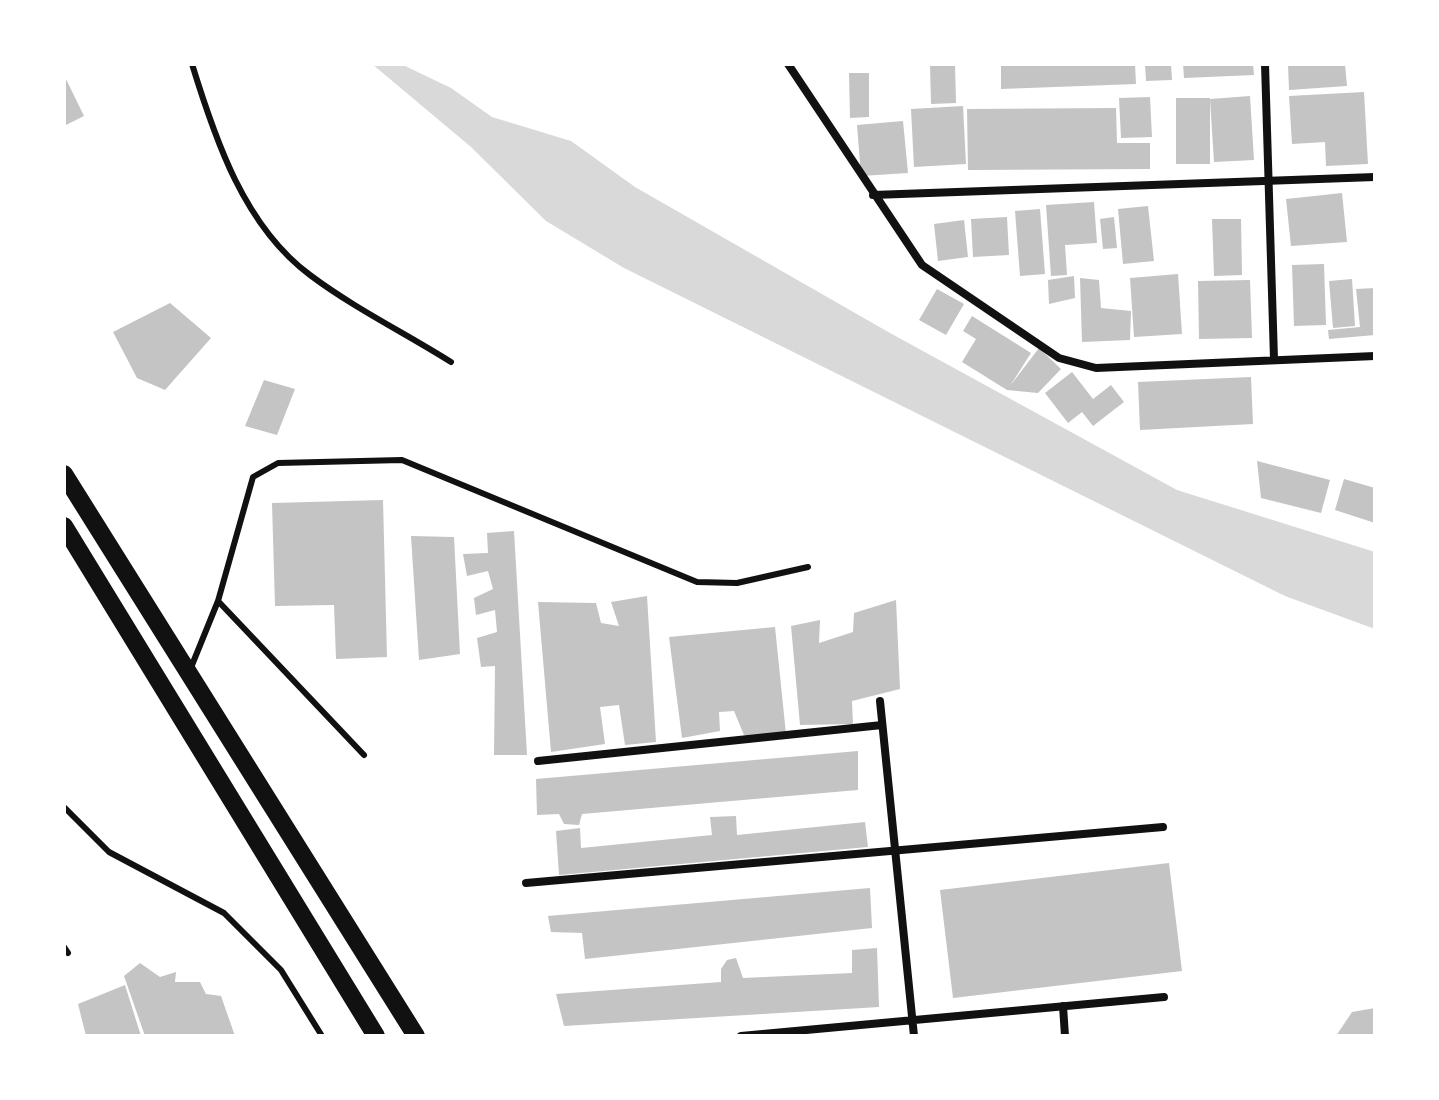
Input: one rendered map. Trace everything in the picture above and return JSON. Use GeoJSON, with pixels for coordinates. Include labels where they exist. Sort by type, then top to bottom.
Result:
{"type":"FeatureCollection","features":[{"type":"Feature","properties":{"kind":"highway"},"geometry":{"type":"LineString","coordinates":[[64,474],[416,1036]]}},
{"type":"Feature","properties":{"kind":"highway"},"geometry":{"type":"LineString","coordinates":[[64,526],[376,1036]]}},
{"type":"Feature","properties":{"kind":"street"},"geometry":{"type":"LineString","coordinates":[[788,64],[922,265],[1059,358],[1096,368],[1375,356]]}},
{"type":"Feature","properties":{"kind":"street"},"geometry":{"type":"LineString","coordinates":[[1265,64],[1274,359]]}},
{"type":"Feature","properties":{"kind":"street"},"geometry":{"type":"LineString","coordinates":[[873,195],[1375,177]]}},
{"type":"Feature","properties":{"kind":"street"},"geometry":{"type":"LineString","coordinates":[[880,701],[914,1036]]}},
{"type":"Feature","properties":{"kind":"street"},"geometry":{"type":"LineString","coordinates":[[538,761],[882,725]]}},
{"type":"Feature","properties":{"kind":"street"},"geometry":{"type":"LineString","coordinates":[[526,883],[1163,827]]}},
{"type":"Feature","properties":{"kind":"street"},"geometry":{"type":"LineString","coordinates":[[742,1036],[1164,997]]}},
{"type":"Feature","properties":{"kind":"street"},"geometry":{"type":"LineString","coordinates":[[1063,1006],[1065,1036]]}},
{"type":"Feature","properties":{"kind":"lane"},"geometry":{"type":"LineString","coordinates":[[192,64],[214,136],[259,222],[308,274],[451,362]]}},
{"type":"Feature","properties":{"kind":"lane"},"geometry":{"type":"LineString","coordinates":[[189,672],[218,601],[253,477],[278,463],[402,460],[697,582],[737,583],[808,567]]}},
{"type":"Feature","properties":{"kind":"lane"},"geometry":{"type":"LineString","coordinates":[[218,601],[364,755]]}},
{"type":"Feature","properties":{"kind":"lane"},"geometry":{"type":"LineString","coordinates":[[64,807],[109,852],[224,913],[281,970],[322,1036]]}},
{"type":"Feature","properties":{"kind":"shaded area"},"geometry":{"type":"Polygon","coordinates":[[[372,64],[401,64],[451,88],[492,117],[571,141],[635,187],[890,333],[1177,490],[1375,552],[1375,629],[1285,596],[624,268],[546,221],[471,147],[372,64]]]}},
{"type":"Feature","properties":{"kind":"building"},"geometry":{"type":"Polygon","coordinates":[[[930,64],[955,64],[956,103],[931,104],[930,64]]]}},
{"type":"Feature","properties":{"kind":"building"},"geometry":{"type":"Polygon","coordinates":[[[1001,64],[1135,64],[1136,84],[1001,89],[1001,64]]]}},
{"type":"Feature","properties":{"kind":"building"},"geometry":{"type":"Polygon","coordinates":[[[1145,64],[1171,64],[1172,80],[1146,81],[1145,64]]]}},
{"type":"Feature","properties":{"kind":"building"},"geometry":{"type":"Polygon","coordinates":[[[1183,64],[1253,64],[1254,75],[1184,78],[1183,64]]]}},
{"type":"Feature","properties":{"kind":"building"},"geometry":{"type":"Polygon","coordinates":[[[1288,64],[1345,64],[1347,86],[1289,90],[1288,64]]]}},
{"type":"Feature","properties":{"kind":"building"},"geometry":{"type":"Polygon","coordinates":[[[849,73],[869,73],[869,117],[850,118],[849,73]]]}},
{"type":"Feature","properties":{"kind":"building"},"geometry":{"type":"Polygon","coordinates":[[[64,75],[84,116],[64,126],[64,75]]]}},
{"type":"Feature","properties":{"kind":"building"},"geometry":{"type":"Polygon","coordinates":[[[1364,92],[1368,164],[1326,166],[1325,142],[1292,144],[1289,96],[1364,92]]]}},
{"type":"Feature","properties":{"kind":"building"},"geometry":{"type":"Polygon","coordinates":[[[1250,96],[1254,160],[1214,162],[1210,99],[1250,96]]]}},
{"type":"Feature","properties":{"kind":"building"},"geometry":{"type":"Polygon","coordinates":[[[1150,97],[1152,137],[1121,138],[1119,98],[1150,97]]]}},
{"type":"Feature","properties":{"kind":"building"},"geometry":{"type":"Polygon","coordinates":[[[1176,98],[1210,98],[1210,164],[1176,164],[1176,98]]]}},
{"type":"Feature","properties":{"kind":"building"},"geometry":{"type":"Polygon","coordinates":[[[963,106],[966,164],[914,167],[911,109],[963,106]]]}},
{"type":"Feature","properties":{"kind":"building"},"geometry":{"type":"Polygon","coordinates":[[[1116,108],[1117,143],[1150,143],[1150,169],[968,170],[967,109],[1116,108]]]}},
{"type":"Feature","properties":{"kind":"building"},"geometry":{"type":"Polygon","coordinates":[[[903,121],[908,173],[861,176],[857,125],[903,121]]]}},
{"type":"Feature","properties":{"kind":"building"},"geometry":{"type":"Polygon","coordinates":[[[1342,193],[1347,242],[1291,246],[1286,199],[1342,193]]]}},
{"type":"Feature","properties":{"kind":"building"},"geometry":{"type":"Polygon","coordinates":[[[1094,202],[1097,243],[1065,245],[1067,275],[1051,276],[1046,205],[1094,202]]]}},
{"type":"Feature","properties":{"kind":"building"},"geometry":{"type":"Polygon","coordinates":[[[1148,206],[1154,261],[1123,264],[1118,209],[1148,206]]]}},
{"type":"Feature","properties":{"kind":"building"},"geometry":{"type":"Polygon","coordinates":[[[1040,209],[1045,274],[1020,276],[1015,211],[1040,209]]]}},
{"type":"Feature","properties":{"kind":"building"},"geometry":{"type":"Polygon","coordinates":[[[1007,217],[1009,255],[973,257],[971,219],[1007,217]]]}},
{"type":"Feature","properties":{"kind":"building"},"geometry":{"type":"Polygon","coordinates":[[[1114,217],[1117,248],[1103,249],[1100,219],[1114,217]]]}},
{"type":"Feature","properties":{"kind":"building"},"geometry":{"type":"Polygon","coordinates":[[[1212,219],[1241,219],[1242,275],[1214,276],[1212,219]]]}},
{"type":"Feature","properties":{"kind":"building"},"geometry":{"type":"Polygon","coordinates":[[[964,220],[968,257],[938,261],[934,224],[964,220]]]}},
{"type":"Feature","properties":{"kind":"building"},"geometry":{"type":"Polygon","coordinates":[[[1324,264],[1326,325],[1294,326],[1292,265],[1324,264]]]}},
{"type":"Feature","properties":{"kind":"building"},"geometry":{"type":"Polygon","coordinates":[[[1178,274],[1182,334],[1134,337],[1130,278],[1178,274]]]}},
{"type":"Feature","properties":{"kind":"building"},"geometry":{"type":"Polygon","coordinates":[[[1074,276],[1075,298],[1049,304],[1048,280],[1074,276]]]}},
{"type":"Feature","properties":{"kind":"building"},"geometry":{"type":"Polygon","coordinates":[[[1080,278],[1099,280],[1101,308],[1131,311],[1130,340],[1082,342],[1080,278]]]}},
{"type":"Feature","properties":{"kind":"building"},"geometry":{"type":"Polygon","coordinates":[[[1352,279],[1355,326],[1333,328],[1329,281],[1352,279]]]}},
{"type":"Feature","properties":{"kind":"building"},"geometry":{"type":"Polygon","coordinates":[[[1250,280],[1252,338],[1199,339],[1198,281],[1250,280]]]}},
{"type":"Feature","properties":{"kind":"building"},"geometry":{"type":"Polygon","coordinates":[[[1375,288],[1375,335],[1329,339],[1328,330],[1360,327],[1356,289],[1375,288]]]}},
{"type":"Feature","properties":{"kind":"building"},"geometry":{"type":"Polygon","coordinates":[[[937,289],[964,304],[946,335],[919,320],[937,289]]]}},
{"type":"Feature","properties":{"kind":"building"},"geometry":{"type":"Polygon","coordinates":[[[170,303],[211,338],[165,390],[137,378],[113,332],[170,303]]]}},
{"type":"Feature","properties":{"kind":"building"},"geometry":{"type":"Polygon","coordinates":[[[972,316],[1031,353],[1010,386],[1039,348],[1061,369],[1038,393],[1007,390],[962,362],[976,339],[963,331],[972,316]]]}},
{"type":"Feature","properties":{"kind":"building"},"geometry":{"type":"Polygon","coordinates":[[[1072,372],[1093,399],[1111,385],[1124,402],[1093,426],[1082,412],[1068,423],[1045,393],[1072,372]]]}},
{"type":"Feature","properties":{"kind":"building"},"geometry":{"type":"Polygon","coordinates":[[[1251,377],[1253,424],[1140,430],[1138,382],[1251,377]]]}},
{"type":"Feature","properties":{"kind":"building"},"geometry":{"type":"Polygon","coordinates":[[[264,380],[295,389],[277,435],[245,426],[264,380]]]}},
{"type":"Feature","properties":{"kind":"building"},"geometry":{"type":"Polygon","coordinates":[[[1257,461],[1330,480],[1321,513],[1261,498],[1257,461]]]}},
{"type":"Feature","properties":{"kind":"building"},"geometry":{"type":"Polygon","coordinates":[[[1344,479],[1375,488],[1375,523],[1335,510],[1344,479]]]}},
{"type":"Feature","properties":{"kind":"building"},"geometry":{"type":"Polygon","coordinates":[[[383,500],[387,657],[336,659],[334,605],[275,606],[272,503],[383,500]]]}},
{"type":"Feature","properties":{"kind":"building"},"geometry":{"type":"Polygon","coordinates":[[[514,531],[527,755],[494,755],[495,666],[481,667],[477,638],[497,632],[495,610],[476,615],[474,598],[493,589],[488,571],[467,576],[463,554],[488,553],[487,533],[514,531]]]}},
{"type":"Feature","properties":{"kind":"building"},"geometry":{"type":"Polygon","coordinates":[[[411,536],[454,537],[460,654],[419,660],[411,536]]]}},
{"type":"Feature","properties":{"kind":"building"},"geometry":{"type":"Polygon","coordinates":[[[647,596],[656,742],[625,745],[619,705],[600,707],[605,744],[551,752],[538,602],[596,603],[601,623],[619,626],[611,602],[647,596]]]}},
{"type":"Feature","properties":{"kind":"building"},"geometry":{"type":"Polygon","coordinates":[[[896,600],[900,689],[852,701],[853,724],[800,725],[791,626],[820,620],[819,643],[853,632],[854,613],[896,600]]]}},
{"type":"Feature","properties":{"kind":"building"},"geometry":{"type":"Polygon","coordinates":[[[775,627],[786,734],[744,735],[734,711],[719,712],[720,731],[682,738],[669,637],[775,627]]]}},
{"type":"Feature","properties":{"kind":"building"},"geometry":{"type":"Polygon","coordinates":[[[858,751],[858,790],[582,814],[579,825],[564,824],[559,814],[537,815],[536,779],[858,751]]]}},
{"type":"Feature","properties":{"kind":"building"},"geometry":{"type":"Polygon","coordinates":[[[736,816],[737,835],[865,822],[868,847],[559,875],[556,831],[580,828],[581,848],[712,835],[710,817],[736,816]]]}},
{"type":"Feature","properties":{"kind":"building"},"geometry":{"type":"Polygon","coordinates":[[[1169,863],[1182,971],[953,998],[940,890],[1169,863]]]}},
{"type":"Feature","properties":{"kind":"building"},"geometry":{"type":"Polygon","coordinates":[[[870,888],[872,928],[585,959],[582,933],[551,932],[548,916],[870,888]]]}},
{"type":"Feature","properties":{"kind":"building"},"geometry":{"type":"Polygon","coordinates":[[[877,948],[879,1007],[564,1026],[556,994],[721,982],[721,969],[727,960],[736,958],[743,978],[852,973],[852,950],[877,948]]]}},
{"type":"Feature","properties":{"kind":"building"},"geometry":{"type":"Polygon","coordinates":[[[140,963],[160,977],[176,972],[175,982],[200,982],[206,994],[221,996],[235,1036],[145,1036],[124,976],[140,963]]]}},
{"type":"Feature","properties":{"kind":"building"},"geometry":{"type":"Polygon","coordinates":[[[125,985],[141,1036],[86,1036],[78,1004],[125,985]]]}},
{"type":"Feature","properties":{"kind":"building"},"geometry":{"type":"Polygon","coordinates":[[[1375,1008],[1375,1036],[1336,1036],[1352,1012],[1375,1008]]]}}]}
